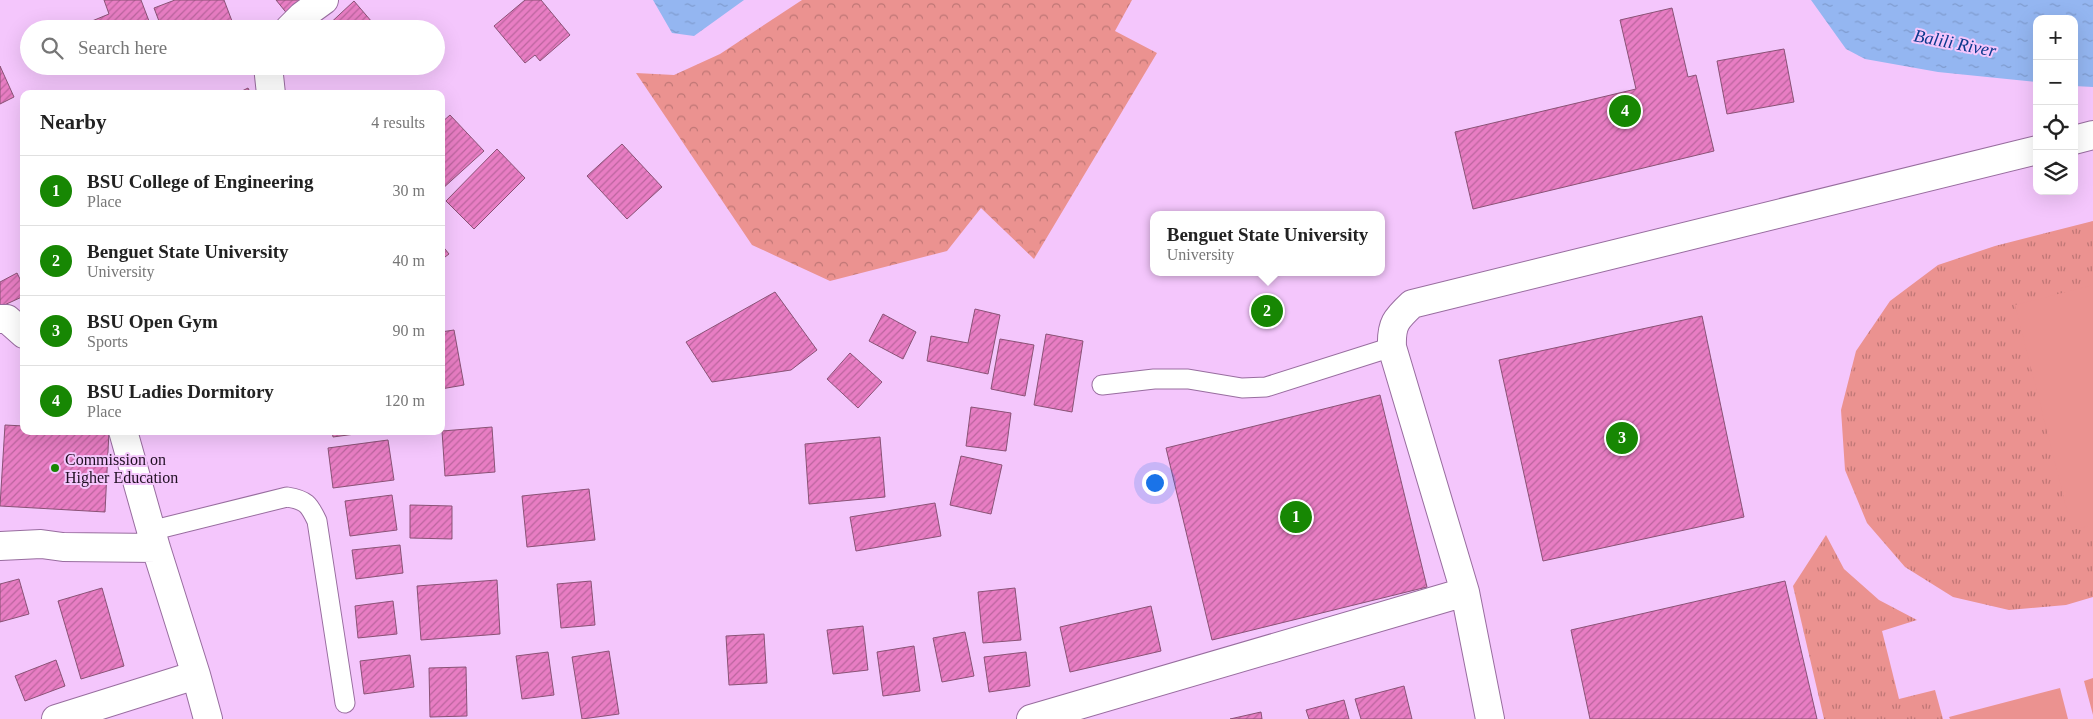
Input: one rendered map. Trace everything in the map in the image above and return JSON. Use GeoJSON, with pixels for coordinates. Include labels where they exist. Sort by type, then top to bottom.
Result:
{"type":"FeatureCollection","features":[{"type":"Feature","properties":{"kind":"street"},"geometry":{"type":"LineString","coordinates":[[298,20],[324,0]]}},
{"type":"Feature","properties":{"kind":"street"},"geometry":{"type":"LineString","coordinates":[[269,75],[271,90]]}},
{"type":"Feature","properties":{"kind":"street"},"geometry":{"type":"LineString","coordinates":[[2078,139],[2093,134]]}},
{"type":"Feature","properties":{"kind":"street"},"geometry":{"type":"LineString","coordinates":[[1490,719],[1465,592],[1392,347],[1391,332],[1397,318],[1412,304],[2033,151]]}},
{"type":"Feature","properties":{"kind":"street"},"geometry":{"type":"LineString","coordinates":[[0,319],[7,319],[20,330]]}},
{"type":"Feature","properties":{"kind":"street"},"geometry":{"type":"LineString","coordinates":[[125,435],[153,540],[208,719]]}},
{"type":"Feature","properties":{"kind":"street"},"geometry":{"type":"LineString","coordinates":[[0,546],[41,544],[93,548],[153,540]]}},
{"type":"Feature","properties":{"kind":"street"},"geometry":{"type":"LineString","coordinates":[[1031,719],[1465,592]]}},
{"type":"Feature","properties":{"kind":"street"},"geometry":{"type":"LineString","coordinates":[[56,719],[196,675]]}},
{"type":"Feature","properties":{"kind":"lane"},"geometry":{"type":"LineString","coordinates":[[1102,385],[1154,379],[1188,379],[1242,388],[1266,387],[1392,347]]}},
{"type":"Feature","properties":{"kind":"lane"},"geometry":{"type":"LineString","coordinates":[[153,540],[287,497],[302,500],[312,509],[317,521],[345,703]]}},
{"type":"Feature","properties":{"kind":"green space"},"geometry":{"type":"Polygon","coordinates":[[[802,0],[1132,0],[1115,31],[1157,53],[1034,259],[981,208],[947,251],[830,281],[752,245],[636,73],[674,75],[720,54],[802,0]]]}},
{"type":"Feature","properties":{"kind":"green space"},"geometry":{"type":"Polygon","coordinates":[[[2093,221],[2093,597],[2066,605],[2009,610],[1953,597],[1905,567],[1867,523],[1845,470],[1841,410],[1856,351],[1890,301],[1938,265],[1995,246],[2093,221]]]}},
{"type":"Feature","properties":{"kind":"green space"},"geometry":{"type":"Polygon","coordinates":[[[2093,285],[2093,525],[2072,530],[2015,305],[2093,285]]]}},
{"type":"Feature","properties":{"kind":"green space"},"geometry":{"type":"Polygon","coordinates":[[[1826,535],[1844,569],[1879,600],[1917,620],[1882,631],[1899,699],[1935,690],[1943,719],[1824,719],[1793,586],[1826,535]]]}},
{"type":"Feature","properties":{"kind":"green space"},"geometry":{"type":"Polygon","coordinates":[[[2093,678],[2093,715],[2084,681],[2093,678]]]}},
{"type":"Feature","properties":{"kind":"green space"},"geometry":{"type":"Polygon","coordinates":[[[2060,688],[2068,719],[1950,719],[1949,717],[2060,688]]]}},
{"type":"Feature","properties":{"kind":"water"},"geometry":{"type":"Polygon","coordinates":[[[653,0],[744,0],[694,36],[672,33],[653,0]]]}},
{"type":"Feature","properties":{"kind":"water","name":"Balili River"},"geometry":{"type":"Polygon","coordinates":[[[1811,0],[2093,0],[2093,87],[2078,86],[2078,15],[2033,15],[2033,82],[1938,72],[1865,59],[1846,49],[1811,0]]]}},
{"type":"Feature","properties":{"kind":"building"},"geometry":{"type":"Polygon","coordinates":[[[104,0],[141,0],[149,20],[94,20],[109,14],[104,0]]]}},
{"type":"Feature","properties":{"kind":"building"},"geometry":{"type":"Polygon","coordinates":[[[175,0],[224,0],[232,20],[159,20],[154,8],[175,0]]]}},
{"type":"Feature","properties":{"kind":"building"},"geometry":{"type":"Polygon","coordinates":[[[276,0],[308,0],[289,16],[276,0]]]}},
{"type":"Feature","properties":{"kind":"building"},"geometry":{"type":"Polygon","coordinates":[[[525,0],[541,0],[570,35],[540,61],[535,55],[525,63],[494,26],[525,0]]]}},
{"type":"Feature","properties":{"kind":"building"},"geometry":{"type":"Polygon","coordinates":[[[354,1],[370,20],[334,20],[354,1]]]}},
{"type":"Feature","properties":{"kind":"building"},"geometry":{"type":"Polygon","coordinates":[[[1672,8],[1688,77],[1696,75],[1714,151],[1473,209],[1455,132],[1636,89],[1620,20],[1672,8]]]}},
{"type":"Feature","properties":{"kind":"building"},"geometry":{"type":"Polygon","coordinates":[[[1784,49],[1794,102],[1727,114],[1717,61],[1784,49]]]}},
{"type":"Feature","properties":{"kind":"building"},"geometry":{"type":"Polygon","coordinates":[[[0,66],[14,97],[0,104],[0,66]]]}},
{"type":"Feature","properties":{"kind":"building"},"geometry":{"type":"Polygon","coordinates":[[[450,115],[484,151],[445,186],[445,119],[450,115]]]}},
{"type":"Feature","properties":{"kind":"building"},"geometry":{"type":"Polygon","coordinates":[[[622,144],[662,187],[627,219],[587,176],[622,144]]]}},
{"type":"Feature","properties":{"kind":"building"},"geometry":{"type":"Polygon","coordinates":[[[497,149],[525,178],[474,229],[446,201],[497,149]]]}},
{"type":"Feature","properties":{"kind":"building"},"geometry":{"type":"Polygon","coordinates":[[[445,249],[449,254],[445,257],[445,249]]]}},
{"type":"Feature","properties":{"kind":"building"},"geometry":{"type":"Polygon","coordinates":[[[17,273],[20,279],[20,298],[0,307],[0,282],[17,273]]]}},
{"type":"Feature","properties":{"kind":"building"},"geometry":{"type":"Polygon","coordinates":[[[775,292],[817,350],[791,370],[712,382],[686,342],[775,292]]]}},
{"type":"Feature","properties":{"kind":"building"},"geometry":{"type":"Polygon","coordinates":[[[975,309],[1000,315],[988,374],[927,361],[931,336],[968,343],[975,309]]]}},
{"type":"Feature","properties":{"kind":"building"},"geometry":{"type":"Polygon","coordinates":[[[883,314],[916,332],[903,359],[869,341],[883,314]]]}},
{"type":"Feature","properties":{"kind":"building"},"geometry":{"type":"Polygon","coordinates":[[[1702,316],[1744,517],[1543,561],[1499,360],[1702,316]]]}},
{"type":"Feature","properties":{"kind":"building"},"geometry":{"type":"Polygon","coordinates":[[[454,330],[464,385],[445,388],[445,331],[454,330]]]}},
{"type":"Feature","properties":{"kind":"building"},"geometry":{"type":"Polygon","coordinates":[[[1046,334],[1083,341],[1072,412],[1034,405],[1046,334]]]}},
{"type":"Feature","properties":{"kind":"building"},"geometry":{"type":"Polygon","coordinates":[[[1000,339],[1034,345],[1025,396],[991,389],[1000,339]]]}},
{"type":"Feature","properties":{"kind":"building"},"geometry":{"type":"Polygon","coordinates":[[[850,353],[882,382],[858,408],[827,379],[850,353]]]}},
{"type":"Feature","properties":{"kind":"building"},"geometry":{"type":"Polygon","coordinates":[[[1380,395],[1427,587],[1212,640],[1166,448],[1380,395]]]}},
{"type":"Feature","properties":{"kind":"building"},"geometry":{"type":"Polygon","coordinates":[[[971,407],[1011,413],[1006,451],[966,446],[971,407]]]}},
{"type":"Feature","properties":{"kind":"building","name":"Commission on Higher Education"},"geometry":{"type":"Polygon","coordinates":[[[5,425],[20,426],[20,435],[109,435],[105,512],[0,506],[5,425]]]}},
{"type":"Feature","properties":{"kind":"building"},"geometry":{"type":"Polygon","coordinates":[[[492,427],[495,472],[445,476],[442,435],[445,435],[445,431],[492,427]]]}},
{"type":"Feature","properties":{"kind":"building"},"geometry":{"type":"Polygon","coordinates":[[[880,437],[885,497],[809,504],[805,444],[880,437]]]}},
{"type":"Feature","properties":{"kind":"building"},"geometry":{"type":"Polygon","coordinates":[[[388,440],[394,480],[333,488],[328,448],[388,440]]]}},
{"type":"Feature","properties":{"kind":"building"},"geometry":{"type":"Polygon","coordinates":[[[961,456],[1002,465],[991,514],[950,505],[961,456]]]}},
{"type":"Feature","properties":{"kind":"building"},"geometry":{"type":"Polygon","coordinates":[[[589,489],[595,540],[527,547],[522,496],[589,489]]]}},
{"type":"Feature","properties":{"kind":"building"},"geometry":{"type":"Polygon","coordinates":[[[392,495],[397,530],[350,536],[345,501],[392,495]]]}},
{"type":"Feature","properties":{"kind":"building"},"geometry":{"type":"Polygon","coordinates":[[[935,503],[941,536],[856,551],[850,517],[935,503]]]}},
{"type":"Feature","properties":{"kind":"building"},"geometry":{"type":"Polygon","coordinates":[[[410,505],[452,506],[452,539],[410,538],[410,505]]]}},
{"type":"Feature","properties":{"kind":"building"},"geometry":{"type":"Polygon","coordinates":[[[400,545],[403,573],[356,579],[352,550],[400,545]]]}},
{"type":"Feature","properties":{"kind":"building"},"geometry":{"type":"Polygon","coordinates":[[[19,579],[29,614],[0,622],[0,584],[19,579]]]}},
{"type":"Feature","properties":{"kind":"building"},"geometry":{"type":"Polygon","coordinates":[[[497,580],[500,634],[421,640],[417,586],[497,580]]]}},
{"type":"Feature","properties":{"kind":"building"},"geometry":{"type":"Polygon","coordinates":[[[591,581],[595,625],[561,628],[557,584],[591,581]]]}},
{"type":"Feature","properties":{"kind":"building"},"geometry":{"type":"Polygon","coordinates":[[[1785,581],[1817,719],[1590,719],[1571,630],[1785,581]]]}},
{"type":"Feature","properties":{"kind":"building"},"geometry":{"type":"Polygon","coordinates":[[[102,588],[124,666],[81,679],[58,601],[102,588]]]}},
{"type":"Feature","properties":{"kind":"building"},"geometry":{"type":"Polygon","coordinates":[[[1015,588],[1021,640],[983,643],[978,592],[1015,588]]]}},
{"type":"Feature","properties":{"kind":"building"},"geometry":{"type":"Polygon","coordinates":[[[393,601],[397,634],[358,638],[355,606],[393,601]]]}},
{"type":"Feature","properties":{"kind":"building"},"geometry":{"type":"Polygon","coordinates":[[[1151,606],[1161,651],[1070,672],[1060,627],[1151,606]]]}},
{"type":"Feature","properties":{"kind":"building"},"geometry":{"type":"Polygon","coordinates":[[[863,626],[868,670],[833,674],[827,630],[863,626]]]}},
{"type":"Feature","properties":{"kind":"building"},"geometry":{"type":"Polygon","coordinates":[[[965,632],[974,676],[942,682],[933,638],[965,632]]]}},
{"type":"Feature","properties":{"kind":"building"},"geometry":{"type":"Polygon","coordinates":[[[764,634],[767,683],[729,685],[726,636],[764,634]]]}},
{"type":"Feature","properties":{"kind":"building"},"geometry":{"type":"Polygon","coordinates":[[[914,646],[920,691],[883,696],[877,652],[914,646]]]}},
{"type":"Feature","properties":{"kind":"building"},"geometry":{"type":"Polygon","coordinates":[[[609,651],[619,714],[582,719],[572,657],[609,651]]]}},
{"type":"Feature","properties":{"kind":"building"},"geometry":{"type":"Polygon","coordinates":[[[548,652],[554,695],[522,699],[516,656],[548,652]]]}},
{"type":"Feature","properties":{"kind":"building"},"geometry":{"type":"Polygon","coordinates":[[[1026,652],[1030,686],[989,692],[984,657],[1026,652]]]}},
{"type":"Feature","properties":{"kind":"building"},"geometry":{"type":"Polygon","coordinates":[[[410,655],[414,687],[364,694],[360,661],[410,655]]]}},
{"type":"Feature","properties":{"kind":"building"},"geometry":{"type":"Polygon","coordinates":[[[56,660],[65,686],[25,701],[15,676],[56,660]]]}},
{"type":"Feature","properties":{"kind":"building"},"geometry":{"type":"Polygon","coordinates":[[[466,667],[467,716],[430,717],[429,668],[466,667]]]}},
{"type":"Feature","properties":{"kind":"building"},"geometry":{"type":"Polygon","coordinates":[[[1404,686],[1412,719],[1361,719],[1355,699],[1404,686]]]}},
{"type":"Feature","properties":{"kind":"building"},"geometry":{"type":"Polygon","coordinates":[[[1344,700],[1349,719],[1309,719],[1306,710],[1344,700]]]}},
{"type":"Feature","properties":{"kind":"building"},"geometry":{"type":"Polygon","coordinates":[[[1261,712],[1262,719],[1230,719],[1261,712]]]}},
{"type":"Feature","properties":{"kind":"place","name":"BSU Ladies Dormitory"},"geometry":{"type":"Point","coordinates":[1625,111]}},
{"type":"Feature","properties":{"kind":"place","name":"Benguet State University"},"geometry":{"type":"Point","coordinates":[1267,311]}},
{"type":"Feature","properties":{"kind":"place","name":"BSU Open Gym"},"geometry":{"type":"Point","coordinates":[1622,438]}},
{"type":"Feature","properties":{"kind":"place","name":"Commission on Higher Education"},"geometry":{"type":"Point","coordinates":[55,468]}},
{"type":"Feature","properties":{"kind":"place","name":"BSU College of Engineering"},"geometry":{"type":"Point","coordinates":[1296,517]}}]}
